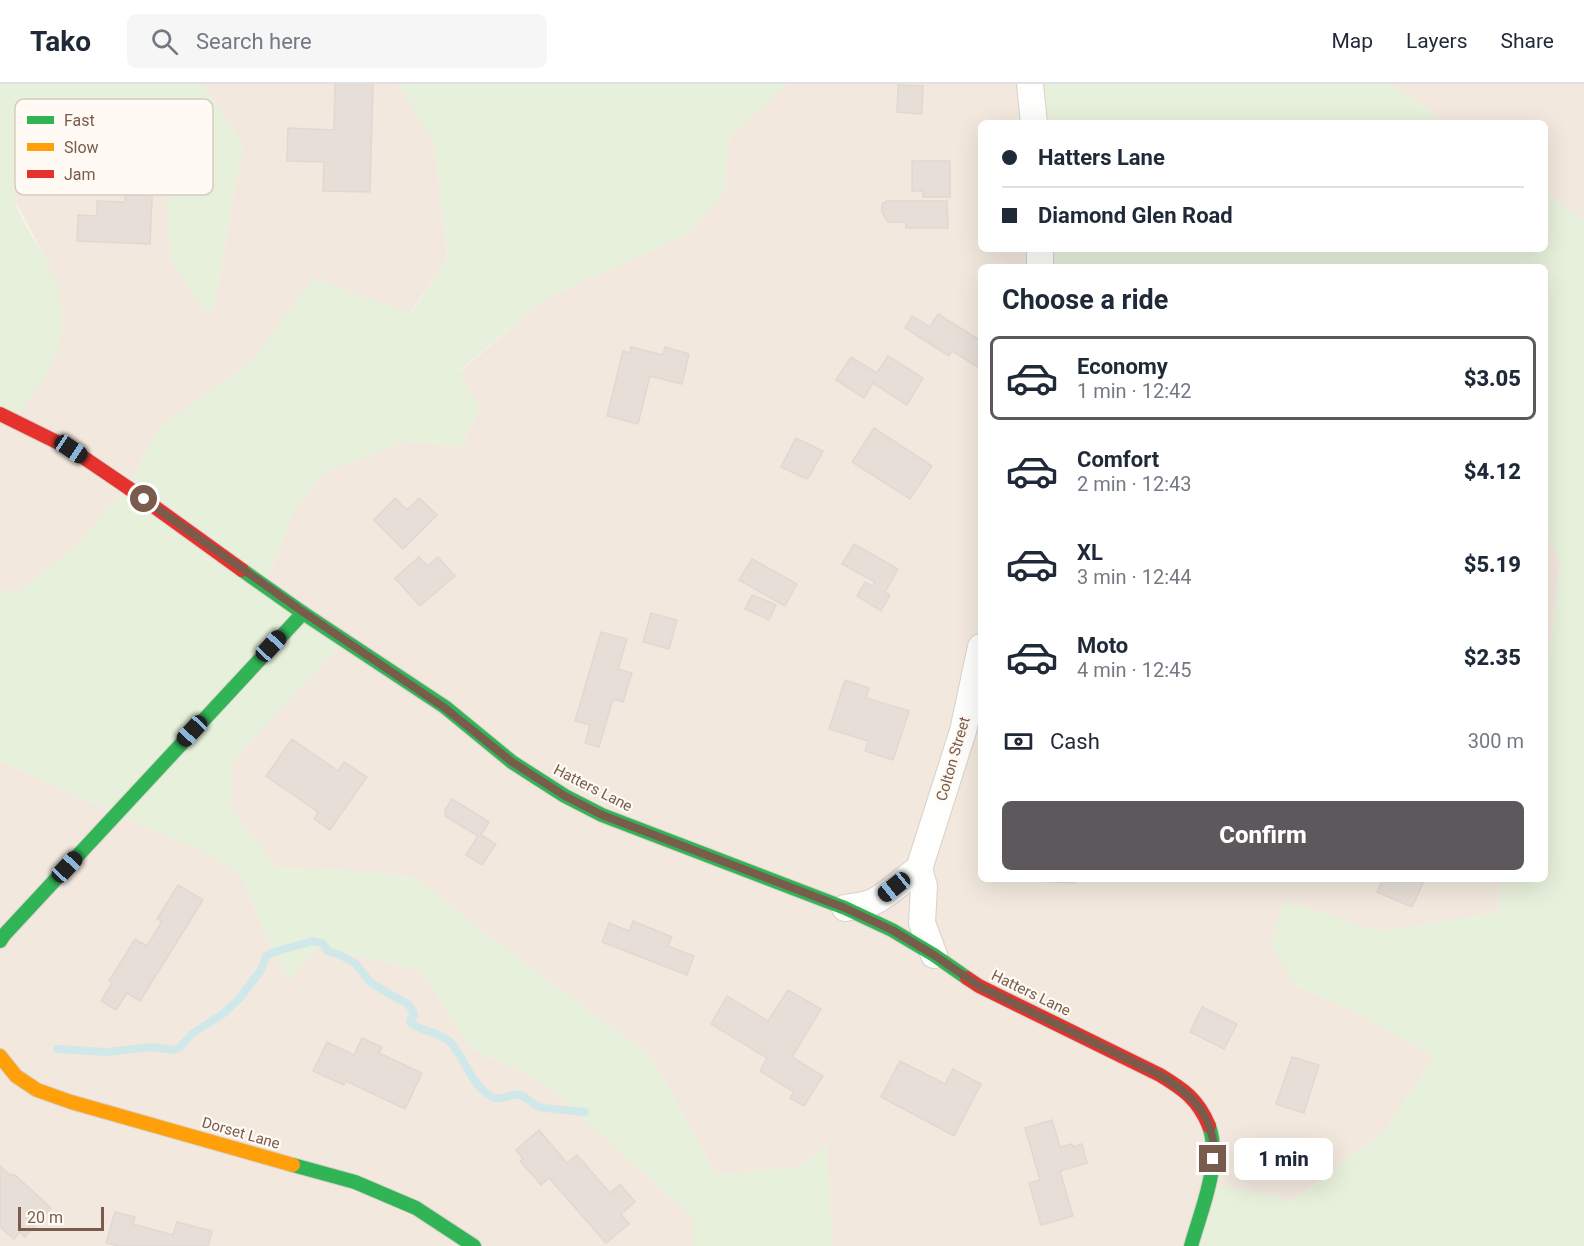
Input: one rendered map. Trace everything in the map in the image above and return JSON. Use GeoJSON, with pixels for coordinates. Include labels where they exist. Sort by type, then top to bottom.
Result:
{"type":"FeatureCollection","features":[{"type":"Feature","properties":{"kind":"street"},"geometry":{"type":"LineString","coordinates":[[1030,84],[1034,120]]}},
{"type":"Feature","properties":{"kind":"street","name":"Hatters Lane"},"geometry":{"type":"LineString","coordinates":[[0,414],[71,449],[303,612],[445,708],[512,762],[565,796],[602,815],[845,908],[892,930],[979,986],[1182,1088],[1197,1104],[1207,1121],[1213,1140],[1213,1159],[1191,1246]]}},
{"type":"Feature","properties":{"kind":"street"},"geometry":{"type":"LineString","coordinates":[[0,941],[303,612]]}},
{"type":"Feature","properties":{"kind":"street","name":"Colton Street"},"geometry":{"type":"LineString","coordinates":[[934,955],[922,923],[924,886],[919,869],[972,731],[978,675]]}},
{"type":"Feature","properties":{"kind":"street"},"geometry":{"type":"LineString","coordinates":[[845,908],[877,900],[919,869]]}},
{"type":"Feature","properties":{"kind":"street","name":"Dorset Lane"},"geometry":{"type":"LineString","coordinates":[[0,1056],[16,1076],[37,1090],[71,1102],[355,1182],[416,1208],[474,1246]]}},
{"type":"Feature","properties":{"kind":"shaded area"},"geometry":{"type":"Polygon","coordinates":[[[202,84],[397,84],[434,141],[448,258],[410,313],[312,279],[254,360],[160,427],[127,487],[75,547],[16,594],[0,589],[0,414],[44,256],[13,197],[15,182],[15,195],[166,195],[172,264],[210,318],[219,280],[243,143],[202,84]]]}},
{"type":"Feature","properties":{"kind":"shaded area"},"geometry":{"type":"Polygon","coordinates":[[[787,84],[1030,84],[1034,120],[978,120],[978,252],[1040,252],[1040,264],[978,264],[978,882],[1501,882],[1498,913],[1379,932],[1284,901],[1295,985],[1360,1014],[1434,1057],[1386,1129],[1293,1201],[1208,1182],[1191,1246],[833,1246],[826,1146],[798,1167],[716,1175],[649,1053],[587,1010],[416,878],[351,870],[277,868],[232,810],[232,762],[344,640],[266,585],[293,512],[327,471],[407,441],[461,446],[479,410],[460,371],[545,299],[688,234],[724,191],[729,138],[787,84]]]}},
{"type":"Feature","properties":{"kind":"shaded area"},"geometry":{"type":"Polygon","coordinates":[[[1391,84],[1584,84],[1584,220],[1548,194],[1548,120],[1444,120],[1391,84]]]}},
{"type":"Feature","properties":{"kind":"shaded area"},"geometry":{"type":"Polygon","coordinates":[[[1548,536],[1561,561],[1550,650],[1548,651],[1548,536]]]}},
{"type":"Feature","properties":{"kind":"shaded area"},"geometry":{"type":"Polygon","coordinates":[[[0,761],[200,849],[241,874],[266,936],[289,981],[319,946],[420,970],[471,1048],[543,1082],[693,1218],[693,1246],[0,1246],[0,761]]]}},
{"type":"Feature","properties":{"kind":"green space"},"geometry":{"type":"Polygon","coordinates":[[[0,84],[202,84],[212,99],[15,99],[14,199],[55,281],[62,303],[63,324],[60,343],[53,362],[29,400],[14,421],[0,414],[0,84]]]}},
{"type":"Feature","properties":{"kind":"green space"},"geometry":{"type":"Polygon","coordinates":[[[397,84],[787,84],[729,138],[724,191],[688,234],[545,299],[460,370],[479,410],[461,446],[407,441],[327,471],[293,512],[266,585],[345,640],[232,762],[232,809],[277,868],[351,870],[416,878],[587,1010],[649,1053],[716,1175],[798,1167],[826,1146],[833,1246],[693,1246],[693,1218],[543,1082],[471,1048],[420,970],[319,946],[289,981],[266,936],[241,874],[199,849],[0,761],[0,589],[16,594],[75,547],[127,487],[160,427],[254,360],[312,278],[411,313],[448,258],[434,142],[397,84]]]}},
{"type":"Feature","properties":{"kind":"green space"},"geometry":{"type":"Polygon","coordinates":[[[1030,84],[1391,84],[1444,120],[1034,120],[1030,84]]]}},
{"type":"Feature","properties":{"kind":"green space"},"geometry":{"type":"Polygon","coordinates":[[[213,100],[243,143],[219,280],[210,318],[172,264],[166,195],[213,195],[213,100]]]}},
{"type":"Feature","properties":{"kind":"green space"},"geometry":{"type":"Polygon","coordinates":[[[1548,194],[1584,220],[1584,1246],[1191,1246],[1208,1182],[1293,1201],[1386,1129],[1434,1057],[1360,1014],[1295,985],[1271,944],[1284,900],[1379,932],[1498,913],[1501,882],[1548,882],[1548,651],[1550,650],[1561,562],[1548,536],[1548,264],[1040,264],[1040,252],[1548,252],[1548,194]]]}},
{"type":"Feature","properties":{"kind":"building"},"geometry":{"type":"Polygon","coordinates":[[[335,84],[373,84],[370,192],[323,191],[324,162],[287,161],[288,128],[334,130],[335,84]]]}},
{"type":"Feature","properties":{"kind":"building"},"geometry":{"type":"Polygon","coordinates":[[[898,85],[923,86],[922,114],[897,112],[898,85]]]}},
{"type":"Feature","properties":{"kind":"building"},"geometry":{"type":"Polygon","coordinates":[[[912,161],[950,161],[950,197],[923,197],[923,191],[912,191],[912,161]]]}},
{"type":"Feature","properties":{"kind":"building"},"geometry":{"type":"Polygon","coordinates":[[[125,195],[152,195],[150,244],[77,241],[78,215],[97,216],[97,201],[125,202],[125,195]]]}},
{"type":"Feature","properties":{"kind":"building"},"geometry":{"type":"Polygon","coordinates":[[[887,201],[947,201],[948,228],[906,228],[906,222],[888,222],[882,212],[882,204],[887,201]]]}},
{"type":"Feature","properties":{"kind":"building"},"geometry":{"type":"Polygon","coordinates":[[[938,314],[978,339],[978,367],[952,351],[949,356],[905,328],[912,316],[930,327],[938,314]]]}},
{"type":"Feature","properties":{"kind":"building"},"geometry":{"type":"Polygon","coordinates":[[[631,347],[663,355],[665,347],[689,354],[682,384],[650,376],[638,424],[607,416],[623,351],[630,353],[631,347]]]}},
{"type":"Feature","properties":{"kind":"building"},"geometry":{"type":"Polygon","coordinates":[[[888,356],[923,378],[907,405],[873,383],[864,398],[836,380],[851,357],[877,373],[888,356]]]}},
{"type":"Feature","properties":{"kind":"building"},"geometry":{"type":"Polygon","coordinates":[[[874,428],[932,466],[910,499],[852,462],[874,428]]]}},
{"type":"Feature","properties":{"kind":"building"},"geometry":{"type":"Polygon","coordinates":[[[796,438],[823,451],[806,479],[781,467],[796,438]]]}},
{"type":"Feature","properties":{"kind":"building"},"geometry":{"type":"Polygon","coordinates":[[[395,498],[407,510],[419,498],[437,515],[403,549],[374,520],[395,498]]]}},
{"type":"Feature","properties":{"kind":"building"},"geometry":{"type":"Polygon","coordinates":[[[854,544],[898,569],[885,592],[890,595],[881,611],[857,596],[865,582],[872,586],[875,582],[842,564],[854,544]]]}},
{"type":"Feature","properties":{"kind":"building"},"geometry":{"type":"Polygon","coordinates":[[[419,557],[428,566],[438,557],[455,576],[421,605],[395,578],[419,557]]]}},
{"type":"Feature","properties":{"kind":"building"},"geometry":{"type":"Polygon","coordinates":[[[752,559],[797,584],[785,606],[739,580],[752,559]]]}},
{"type":"Feature","properties":{"kind":"building"},"geometry":{"type":"Polygon","coordinates":[[[752,595],[776,605],[769,620],[745,609],[752,595]]]}},
{"type":"Feature","properties":{"kind":"building"},"geometry":{"type":"Polygon","coordinates":[[[651,613],[677,620],[669,649],[643,642],[651,613]]]}},
{"type":"Feature","properties":{"kind":"building"},"geometry":{"type":"Polygon","coordinates":[[[601,632],[627,639],[618,669],[632,673],[623,702],[613,699],[599,747],[585,743],[590,725],[575,721],[601,632]]]}},
{"type":"Feature","properties":{"kind":"building"},"geometry":{"type":"Polygon","coordinates":[[[845,680],[869,688],[866,698],[909,711],[893,760],[865,751],[868,741],[829,729],[845,680]]]}},
{"type":"Feature","properties":{"kind":"building"},"geometry":{"type":"Polygon","coordinates":[[[292,739],[338,771],[344,762],[367,777],[330,830],[314,819],[318,812],[266,776],[292,739]]]}},
{"type":"Feature","properties":{"kind":"building"},"geometry":{"type":"Polygon","coordinates":[[[452,799],[489,822],[481,835],[496,844],[482,865],[466,855],[478,836],[445,816],[445,810],[452,799]]]}},
{"type":"Feature","properties":{"kind":"building"},"geometry":{"type":"Polygon","coordinates":[[[1382,882],[1424,882],[1412,907],[1377,892],[1382,882]]]}},
{"type":"Feature","properties":{"kind":"building"},"geometry":{"type":"Polygon","coordinates":[[[178,885],[203,900],[140,1001],[127,993],[116,1010],[101,1001],[112,983],[109,981],[135,939],[147,946],[162,921],[157,919],[178,885]]]}},
{"type":"Feature","properties":{"kind":"building"},"geometry":{"type":"Polygon","coordinates":[[[633,921],[672,937],[668,946],[694,956],[687,975],[602,942],[609,923],[629,931],[633,921]]]}},
{"type":"Feature","properties":{"kind":"building"},"geometry":{"type":"Polygon","coordinates":[[[788,990],[821,1009],[792,1057],[823,1076],[804,1106],[790,1098],[794,1092],[760,1071],[767,1058],[711,1024],[727,996],[768,1021],[788,990]]]}},
{"type":"Feature","properties":{"kind":"building"},"geometry":{"type":"Polygon","coordinates":[[[1202,1007],[1237,1024],[1224,1049],[1190,1032],[1202,1007]]]}},
{"type":"Feature","properties":{"kind":"building"},"geometry":{"type":"Polygon","coordinates":[[[362,1038],[382,1047],[379,1053],[422,1073],[405,1109],[346,1081],[344,1085],[313,1071],[327,1042],[354,1055],[362,1038]]]}},
{"type":"Feature","properties":{"kind":"building"},"geometry":{"type":"Polygon","coordinates":[[[1292,1057],[1319,1065],[1304,1113],[1276,1104],[1292,1057]]]}},
{"type":"Feature","properties":{"kind":"building"},"geometry":{"type":"Polygon","coordinates":[[[900,1061],[945,1084],[953,1069],[981,1084],[954,1136],[881,1097],[900,1061]]]}},
{"type":"Feature","properties":{"kind":"building"},"geometry":{"type":"Polygon","coordinates":[[[1052,1120],[1060,1147],[1082,1144],[1087,1163],[1060,1171],[1073,1216],[1041,1225],[1029,1183],[1040,1180],[1025,1128],[1052,1120]]]}},
{"type":"Feature","properties":{"kind":"building"},"geometry":{"type":"Polygon","coordinates":[[[539,1130],[567,1163],[577,1155],[610,1193],[620,1184],[635,1202],[621,1214],[629,1224],[606,1243],[549,1178],[541,1185],[520,1161],[523,1159],[516,1150],[539,1130]]]}},
{"type":"Feature","properties":{"kind":"building"},"geometry":{"type":"Polygon","coordinates":[[[0,1166],[10,1175],[15,1175],[51,1208],[25,1237],[20,1232],[14,1239],[0,1227],[0,1166]]]}},
{"type":"Feature","properties":{"kind":"building"},"geometry":{"type":"Polygon","coordinates":[[[115,1212],[135,1217],[133,1224],[173,1235],[177,1222],[212,1231],[208,1246],[118,1246],[106,1243],[115,1212]]]}},
{"type":"Feature","properties":{"kind":"waterway"},"geometry":{"type":"LineString","coordinates":[[57,1049],[107,1052],[152,1047],[173,1050],[224,1013],[240,998],[261,970],[266,956],[313,941],[322,943],[328,951],[355,963],[370,982],[408,1004],[414,1013],[410,1022],[450,1042],[479,1087],[490,1096],[499,1099],[519,1095],[539,1107],[585,1112]]}},
{"type":"Feature","properties":{"kind":"traffic: fast"},"geometry":{"type":"LineString","coordinates":[[242,570],[445,707],[512,762],[565,796],[602,815],[845,908],[892,930],[967,978]]}},
{"type":"Feature","properties":{"kind":"traffic: fast"},"geometry":{"type":"LineString","coordinates":[[0,941],[303,613]]}},
{"type":"Feature","properties":{"kind":"traffic: fast"},"geometry":{"type":"LineString","coordinates":[[1191,1246],[1212,1171],[1213,1155],[1209,1126]]}},
{"type":"Feature","properties":{"kind":"traffic: fast"},"geometry":{"type":"LineString","coordinates":[[293,1165],[355,1182],[416,1208],[474,1246]]}},
{"type":"Feature","properties":{"kind":"traffic: slow"},"geometry":{"type":"LineString","coordinates":[[0,1056],[16,1076],[37,1090],[71,1102],[293,1165]]}},
{"type":"Feature","properties":{"kind":"traffic: jam"},"geometry":{"type":"LineString","coordinates":[[0,414],[71,449],[242,570]]}},
{"type":"Feature","properties":{"kind":"traffic: jam"},"geometry":{"type":"LineString","coordinates":[[967,978],[1160,1075],[1176,1085],[1195,1102],[1209,1126]]}},
{"type":"Feature","properties":{"kind":"route"},"geometry":{"type":"LineString","coordinates":[[144,499],[303,612],[445,708],[512,762],[565,796],[602,815],[845,908],[892,930],[979,986],[1182,1088],[1197,1104],[1207,1121],[1213,1140],[1213,1159]]}}]}
